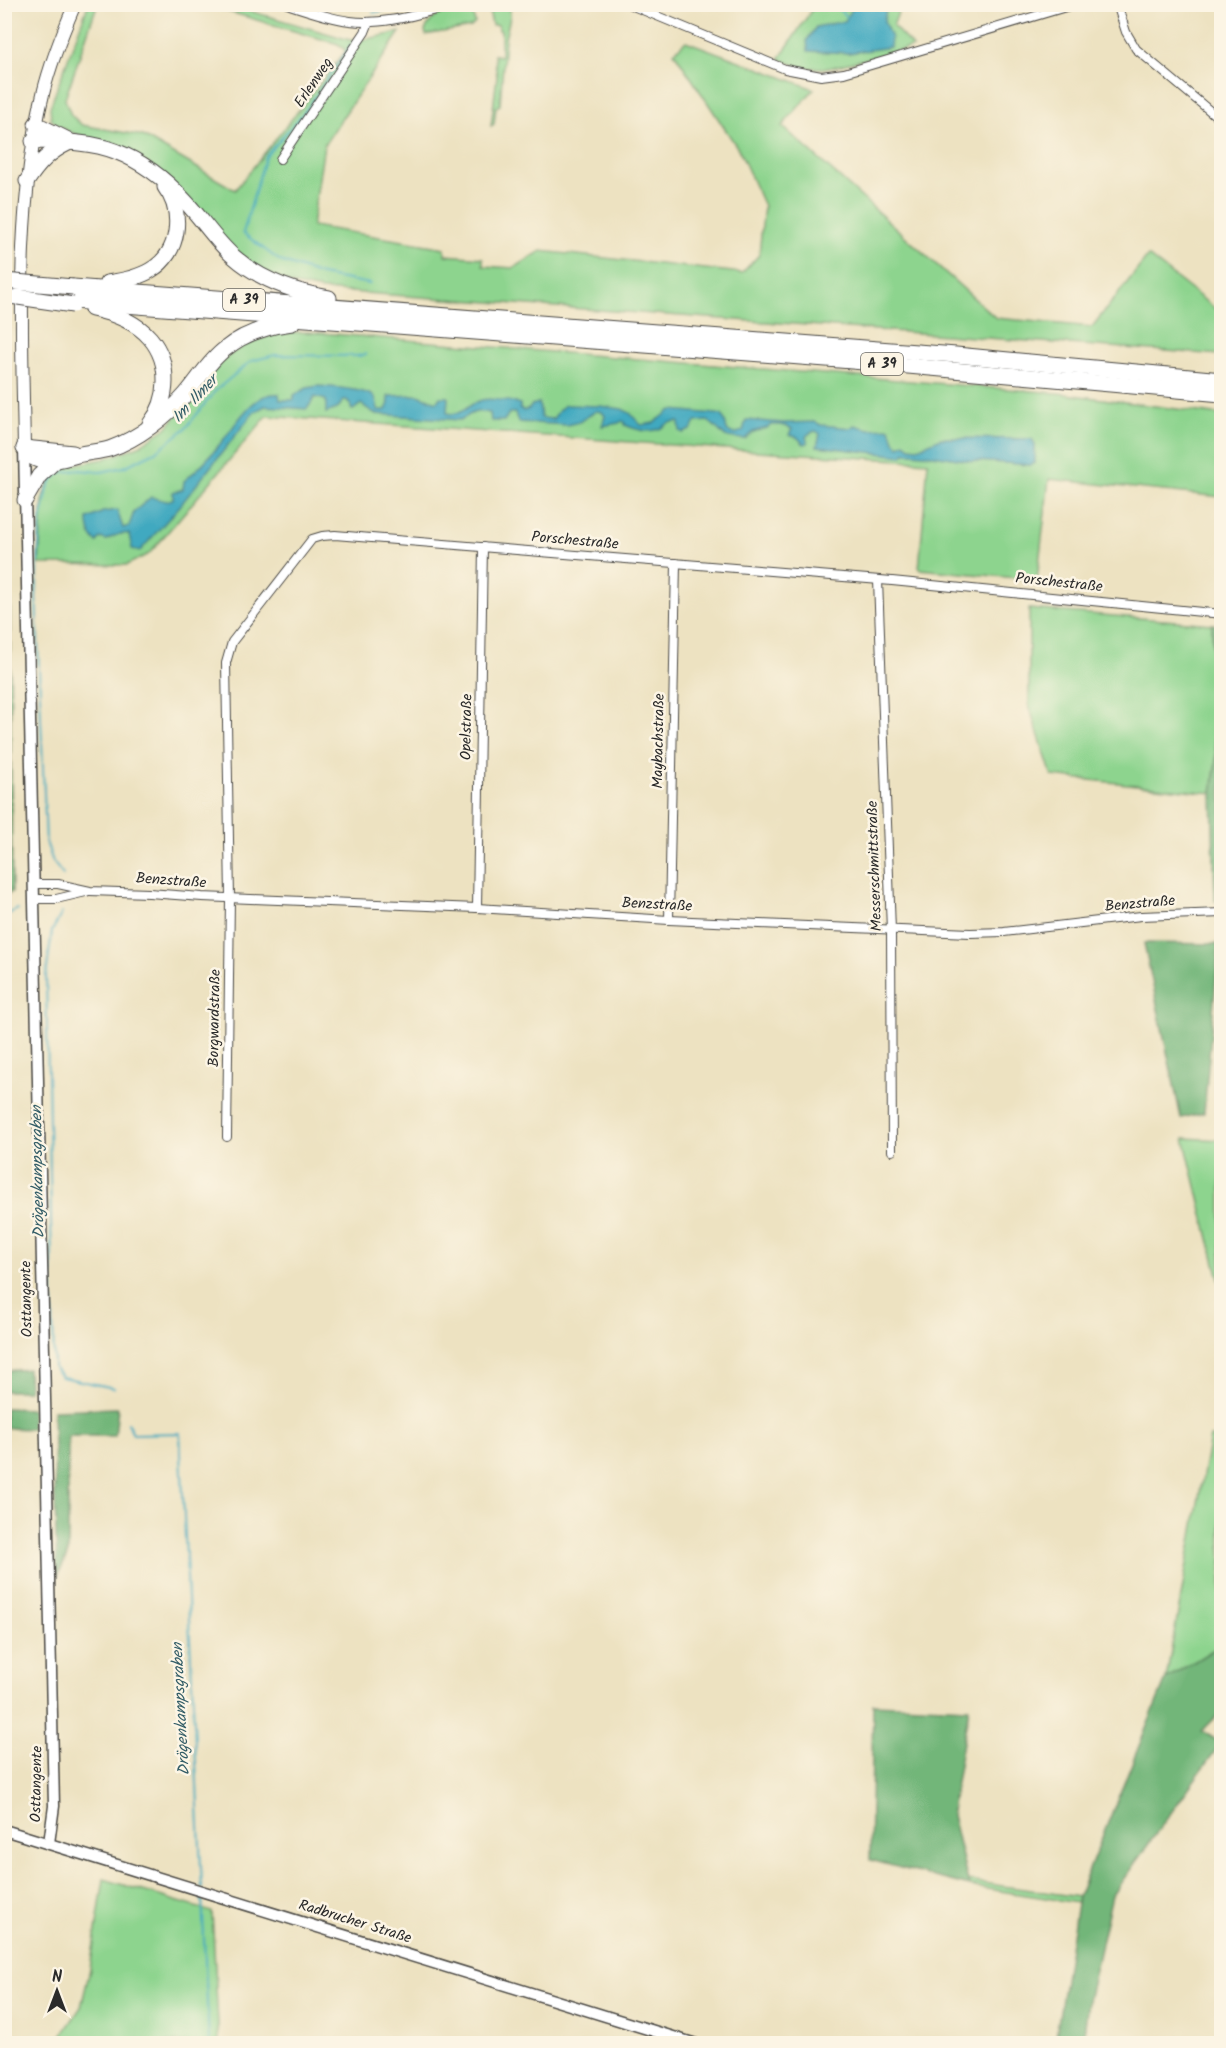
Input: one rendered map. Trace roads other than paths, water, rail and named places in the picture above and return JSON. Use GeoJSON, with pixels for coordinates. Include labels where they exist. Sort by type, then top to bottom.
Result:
{"type":"FeatureCollection","features":[{"type":"Feature","properties":{"kind":"highway"},"geometry":{"type":"LineString","coordinates":[[36,124],[70,142]]}},
{"type":"Feature","properties":{"kind":"highway"},"geometry":{"type":"LineString","coordinates":[[33,141],[97,145],[115,151],[148,170],[179,195],[234,257],[253,271],[285,287],[316,296],[414,313]]}},
{"type":"Feature","properties":{"kind":"highway"},"geometry":{"type":"LineString","coordinates":[[27,181],[45,157],[70,142]]}},
{"type":"Feature","properties":{"kind":"highway"},"geometry":{"type":"LineString","coordinates":[[11,296],[73,297],[128,279],[154,268],[164,259],[175,236],[176,212],[170,194],[148,170]]}},
{"type":"Feature","properties":{"kind":"highway","name":"A 39"},"geometry":{"type":"LineString","coordinates":[[4,281],[73,297],[322,320],[840,360],[1221,394]]}},
{"type":"Feature","properties":{"kind":"highway"},"geometry":{"type":"LineString","coordinates":[[73,297],[117,316],[141,330],[155,345],[163,362],[165,384],[158,411],[146,429]]}},
{"type":"Feature","properties":{"kind":"highway","name":"A 39"},"geometry":{"type":"LineString","coordinates":[[73,297],[414,313],[956,355],[1221,380]]}},
{"type":"Feature","properties":{"kind":"highway"},"geometry":{"type":"LineString","coordinates":[[24,447],[31,456],[38,460],[56,460],[120,445],[146,429],[176,405],[212,361],[238,339],[279,325],[322,320]]}},
{"type":"Feature","properties":{"kind":"highway"},"geometry":{"type":"LineString","coordinates":[[24,447],[79,454]]}},
{"type":"Feature","properties":{"kind":"highway"},"geometry":{"type":"LineString","coordinates":[[25,500],[43,471],[56,460]]}},
{"type":"Feature","properties":{"kind":"main road","name":"Osttangente"},"geometry":{"type":"LineString","coordinates":[[24,447],[22,269],[27,181],[36,124],[50,69],[75,4]]}},
{"type":"Feature","properties":{"kind":"street"},"geometry":{"type":"LineString","coordinates":[[287,4],[329,17],[369,22],[459,4]]}},
{"type":"Feature","properties":{"kind":"street"},"geometry":{"type":"LineString","coordinates":[[628,4],[785,69],[821,76],[844,73],[1076,4]]}},
{"type":"Feature","properties":{"kind":"street"},"geometry":{"type":"LineString","coordinates":[[1117,4],[1125,32],[1136,49],[1221,122]]}},
{"type":"Feature","properties":{"kind":"street","name":"Erlenweg"},"geometry":{"type":"LineString","coordinates":[[280,159],[365,32],[369,22]]}},
{"type":"Feature","properties":{"kind":"street","name":"Osttangente"},"geometry":{"type":"LineString","coordinates":[[24,447],[54,1806],[49,1843]]}},
{"type":"Feature","properties":{"kind":"street","name":"Porschestraße"},"geometry":{"type":"LineString","coordinates":[[230,898],[226,663],[228,651],[232,642],[312,540],[322,536],[335,535],[878,580],[1221,614]]}},
{"type":"Feature","properties":{"kind":"street","name":"Opelstraße"},"geometry":{"type":"LineString","coordinates":[[477,908],[483,547]]}},
{"type":"Feature","properties":{"kind":"street","name":"Maybachstraße"},"geometry":{"type":"LineString","coordinates":[[669,920],[676,563]]}},
{"type":"Feature","properties":{"kind":"street","name":"Messerschmittstraße"},"geometry":{"type":"LineString","coordinates":[[878,580],[891,930],[892,1151]]}},
{"type":"Feature","properties":{"kind":"street","name":"Benzstraße"},"geometry":{"type":"LineString","coordinates":[[33,884],[58,884],[90,891],[477,908],[669,920],[988,933],[1141,916],[1221,913]]}},
{"type":"Feature","properties":{"kind":"street","name":"Benzstraße"},"geometry":{"type":"LineString","coordinates":[[33,899],[56,899],[90,891]]}},
{"type":"Feature","properties":{"kind":"street","name":"Borgwardstraße"},"geometry":{"type":"LineString","coordinates":[[227,1137],[230,898]]}},
{"type":"Feature","properties":{"kind":"street","name":"Radbrucher Straße"},"geometry":{"type":"LineString","coordinates":[[4,1830],[696,2043]]}},
{"type":"Feature","properties":{"kind":"water"},"geometry":{"type":"Polygon","coordinates":[[[855,4],[887,5],[884,21],[891,38],[890,47],[849,53],[808,51],[807,40],[816,27],[845,21],[855,4]]]}},
{"type":"Feature","properties":{"kind":"water"},"geometry":{"type":"Polygon","coordinates":[[[318,386],[369,394],[377,402],[378,410],[386,410],[389,403],[388,396],[418,395],[437,402],[440,397],[448,397],[447,413],[453,414],[477,402],[490,399],[520,404],[520,409],[524,411],[539,403],[541,418],[553,419],[565,405],[622,409],[630,413],[641,425],[654,423],[671,410],[716,414],[722,415],[727,431],[734,434],[743,431],[746,420],[784,423],[815,422],[821,425],[851,428],[854,425],[869,429],[890,428],[894,441],[899,446],[905,443],[910,447],[918,448],[941,438],[1032,439],[1035,445],[1035,463],[1030,465],[972,461],[919,453],[904,453],[902,456],[817,446],[820,434],[816,431],[806,437],[808,443],[804,444],[797,437],[789,435],[792,429],[779,425],[771,425],[753,432],[745,439],[726,436],[708,421],[695,422],[691,430],[683,433],[680,431],[679,422],[652,431],[632,428],[622,421],[602,426],[605,416],[602,412],[596,411],[579,422],[567,425],[518,422],[515,413],[509,413],[504,421],[491,421],[490,413],[480,412],[460,420],[375,414],[361,404],[351,409],[347,400],[344,400],[337,409],[326,413],[326,400],[315,397],[307,409],[265,406],[254,412],[179,507],[140,551],[132,549],[129,534],[120,534],[106,540],[100,538],[97,542],[92,537],[88,519],[103,512],[117,510],[123,528],[129,526],[134,512],[151,497],[166,501],[173,499],[173,492],[183,489],[184,481],[212,454],[245,412],[260,398],[279,394],[280,400],[294,400],[294,395],[307,388],[318,386]]]}},
{"type":"Feature","properties":{"kind":"waterway","name":"Im Ilmer"},"geometry":{"type":"LineString","coordinates":[[373,13],[412,4]]}},
{"type":"Feature","properties":{"kind":"waterway"},"geometry":{"type":"LineString","coordinates":[[833,4],[847,17]]}},
{"type":"Feature","properties":{"kind":"waterway","name":"Im Ilmer"},"geometry":{"type":"LineString","coordinates":[[351,45],[306,110],[265,157],[243,233],[280,261],[321,275],[370,284]]}},
{"type":"Feature","properties":{"kind":"waterway","name":"Im Ilmer"},"geometry":{"type":"LineString","coordinates":[[63,875],[53,862],[46,842],[36,597],[40,525],[48,488],[52,480],[62,472],[80,470],[101,472],[124,467],[157,451],[186,428],[215,391],[251,361],[275,355],[359,356],[366,354]]}},
{"type":"Feature","properties":{"kind":"waterway"},"geometry":{"type":"LineString","coordinates":[[4,916],[18,909]]}},
{"type":"Feature","properties":{"kind":"waterway","name":"Drögenkampsgraben"},"geometry":{"type":"LineString","coordinates":[[62,913],[52,931],[46,976],[54,1368],[62,1377],[114,1388]]}},
{"type":"Feature","properties":{"kind":"waterway","name":"Drögenkampsgraben"},"geometry":{"type":"LineString","coordinates":[[128,1423],[133,1434],[180,1433],[202,1888]]}},
{"type":"Feature","properties":{"kind":"waterway","name":"Drögenkampsgraben"},"geometry":{"type":"LineString","coordinates":[[202,1897],[209,2044]]}}]}
